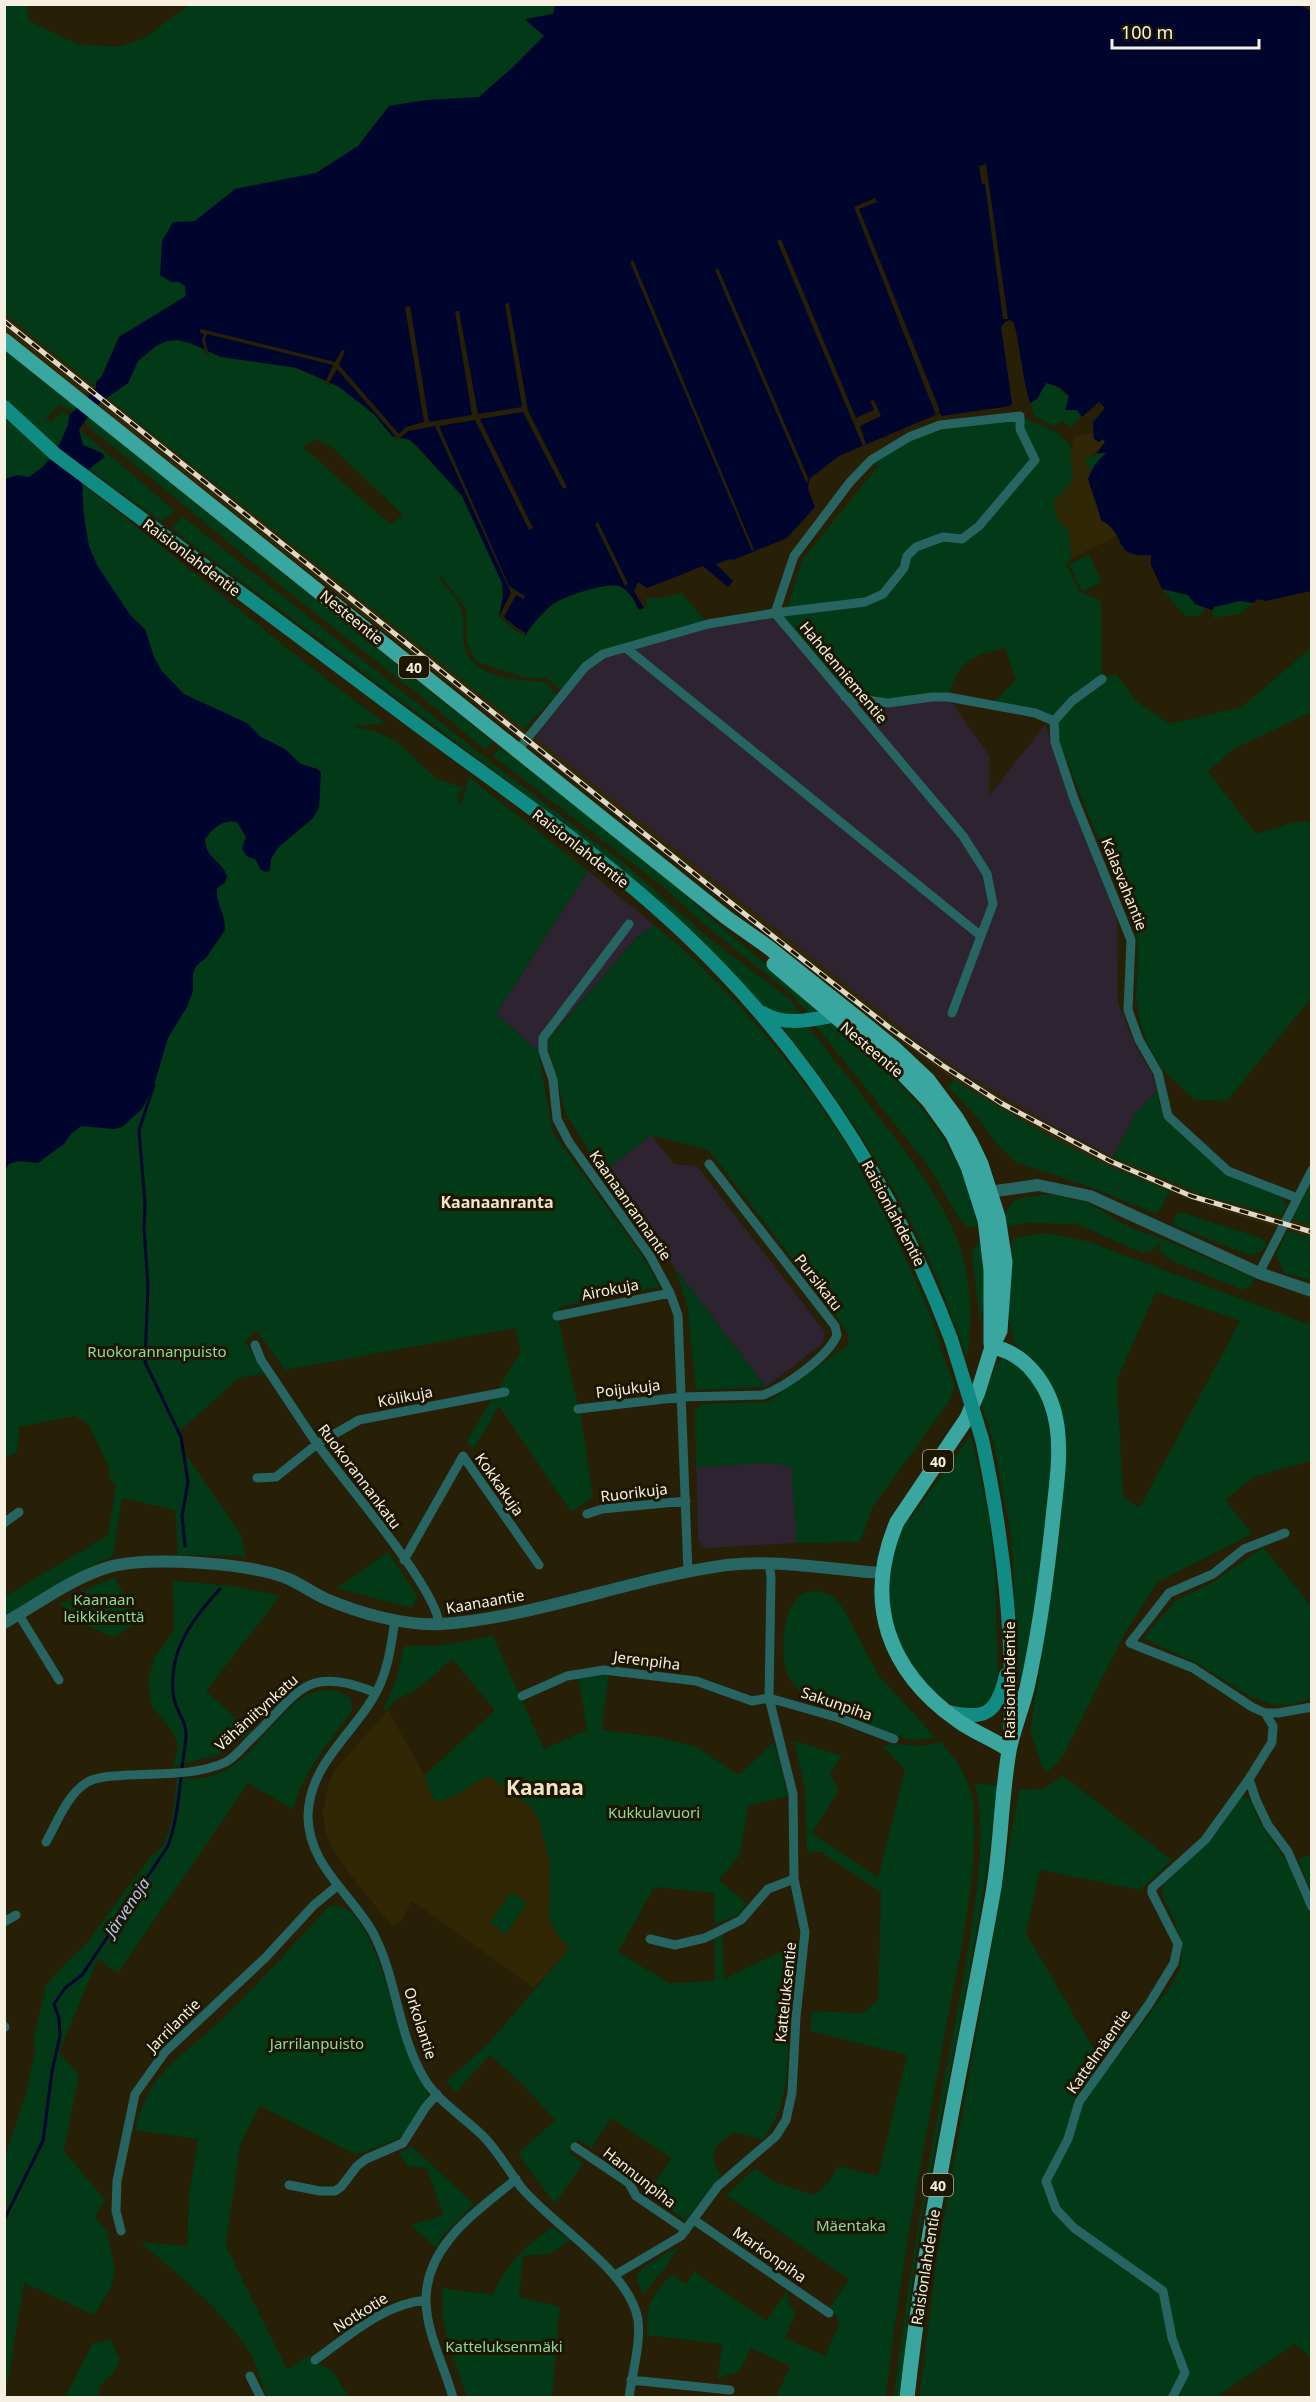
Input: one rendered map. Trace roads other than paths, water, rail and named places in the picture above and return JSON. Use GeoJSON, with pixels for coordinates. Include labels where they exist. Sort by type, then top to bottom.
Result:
{"type":"FeatureCollection","features":[{"type":"Feature","properties":{"kind":"main road","name":"Nesteentie"},"geometry":{"type":"LineString","coordinates":[[4,340],[726,918],[768,947],[914,1065],[941,1096],[970,1141],[984,1193]]}},
{"type":"Feature","properties":{"kind":"main road","name":"Raisionlahdentie"},"geometry":{"type":"LineString","coordinates":[[4,406],[55,454],[576,843],[684,933],[756,1008],[817,1085],[874,1173],[915,1250],[951,1339],[982,1439],[1000,1534],[1012,1650],[1009,1750],[993,1891],[939,2182],[907,2397]]}},
{"type":"Feature","properties":{"kind":"main road","name":"Nesteentie"},"geometry":{"type":"LineString","coordinates":[[726,918],[762,954],[903,1074],[928,1101],[952,1135],[984,1193]]}},
{"type":"Feature","properties":{"kind":"main road"},"geometry":{"type":"LineString","coordinates":[[756,1008],[777,1021],[787,1022],[851,1013]]}},
{"type":"Feature","properties":{"kind":"main road","name":"40"},"geometry":{"type":"LineString","coordinates":[[984,1193],[1003,1242],[1005,1281],[1000,1331],[992,1347],[981,1384],[967,1418],[897,1522],[889,1540],[882,1573],[881,1593],[884,1620],[896,1653],[915,1683],[964,1725],[1009,1750]]}},
{"type":"Feature","properties":{"kind":"main road"},"geometry":{"type":"LineString","coordinates":[[992,1347],[1014,1354],[1039,1380],[1053,1406],[1059,1441],[1052,1532],[1038,1628],[1027,1688],[1009,1750]]}},
{"type":"Feature","properties":{"kind":"main road"},"geometry":{"type":"LineString","coordinates":[[944,1710],[973,1716],[986,1712],[996,1704],[1002,1692],[1012,1650]]}},
{"type":"Feature","properties":{"kind":"street"},"geometry":{"type":"LineString","coordinates":[[518,750],[585,667],[603,654],[708,624],[865,602],[883,594],[904,568],[907,556],[916,547],[943,537],[962,539],[979,526],[1035,460],[1020,429],[1020,416],[940,425],[909,437],[871,460],[843,490],[794,556],[775,613]]}},
{"type":"Feature","properties":{"kind":"street","name":"Hahdenniementie"},"geometry":{"type":"LineString","coordinates":[[775,613],[963,836],[987,874],[993,904],[952,1013]]}},
{"type":"Feature","properties":{"kind":"street"},"geometry":{"type":"LineString","coordinates":[[626,648],[981,936]]}},
{"type":"Feature","properties":{"kind":"street"},"geometry":{"type":"LineString","coordinates":[[845,698],[888,703],[948,697],[1035,713],[1054,721],[1072,701],[1102,679]]}},
{"type":"Feature","properties":{"kind":"street","name":"Kalasvahantie"},"geometry":{"type":"LineString","coordinates":[[1054,721],[1055,742],[1074,799],[1131,940],[1128,1010],[1139,1040],[1158,1073],[1164,1108],[1168,1116],[1228,1171],[1297,1198]]}},
{"type":"Feature","properties":{"kind":"street","name":"Kaanaanrannantie"},"geometry":{"type":"LineString","coordinates":[[629,924],[543,1038],[543,1051],[553,1080],[557,1119],[568,1142],[650,1256],[670,1293],[679,1324],[688,1572]]}},
{"type":"Feature","properties":{"kind":"street","name":"Pursikatu"},"geometry":{"type":"LineString","coordinates":[[682,1397],[763,1395],[774,1391],[816,1361],[834,1343],[837,1335],[835,1326],[709,1164]]}},
{"type":"Feature","properties":{"kind":"street"},"geometry":{"type":"LineString","coordinates":[[1258,1273],[1311,1170]]}},
{"type":"Feature","properties":{"kind":"street"},"geometry":{"type":"LineString","coordinates":[[984,1193],[1038,1185],[1090,1196],[1258,1273],[1311,1291]]}},
{"type":"Feature","properties":{"kind":"street","name":"Airokuja"},"geometry":{"type":"LineString","coordinates":[[557,1316],[670,1293]]}},
{"type":"Feature","properties":{"kind":"street","name":"Ruokorannankatu"},"geometry":{"type":"LineString","coordinates":[[255,1345],[261,1360],[317,1444],[404,1560],[438,1613],[438,1624]]}},
{"type":"Feature","properties":{"kind":"street","name":"Kölikuja"},"geometry":{"type":"LineString","coordinates":[[257,1478],[276,1477],[317,1444],[359,1420],[505,1392]]}},
{"type":"Feature","properties":{"kind":"street","name":"Poijukuja"},"geometry":{"type":"LineString","coordinates":[[578,1409],[682,1397]]}},
{"type":"Feature","properties":{"kind":"street","name":"Kokkakuja"},"geometry":{"type":"LineString","coordinates":[[404,1560],[464,1456],[539,1565]]}},
{"type":"Feature","properties":{"kind":"street","name":"Ruorikuja"},"geometry":{"type":"LineString","coordinates":[[587,1514],[602,1509],[686,1501]]}},
{"type":"Feature","properties":{"kind":"street"},"geometry":{"type":"LineString","coordinates":[[4,1523],[19,1512]]}},
{"type":"Feature","properties":{"kind":"street"},"geometry":{"type":"LineString","coordinates":[[1285,1533],[1244,1549],[1213,1574],[1169,1593],[1130,1643],[1193,1668],[1252,1707],[1265,1713],[1311,1707]]}},
{"type":"Feature","properties":{"kind":"street","name":"Kaanaantie"},"geometry":{"type":"LineString","coordinates":[[4,1623],[79,1579],[110,1567],[142,1562],[230,1565],[256,1569],[289,1579],[344,1606],[395,1619],[438,1624],[473,1621],[688,1572],[729,1565],[769,1563],[882,1573]]}},
{"type":"Feature","properties":{"kind":"street","name":"Katteluksentie"},"geometry":{"type":"LineString","coordinates":[[615,2275],[674,2242],[686,2230],[718,2186],[776,2136],[786,2120],[792,2093],[795,2017],[805,1932],[794,1879],[793,1794],[769,1698],[771,1577],[769,1563]]}},
{"type":"Feature","properties":{"kind":"street"},"geometry":{"type":"LineString","coordinates":[[19,1614],[59,1680]]}},
{"type":"Feature","properties":{"kind":"street","name":"Orkolantie"},"geometry":{"type":"LineString","coordinates":[[395,1619],[386,1670],[376,1693],[322,1765],[310,1796],[308,1818],[313,1845],[337,1886],[371,1929],[382,1950],[411,2048],[424,2078],[437,2094],[484,2138],[516,2180],[553,2221],[615,2275],[634,2307],[638,2321],[629,2397]]}},
{"type":"Feature","properties":{"kind":"street","name":"Jerenpiha"},"geometry":{"type":"LineString","coordinates":[[522,1696],[567,1676],[604,1670],[696,1682],[752,1701],[769,1698]]}},
{"type":"Feature","properties":{"kind":"street","name":"Vähäniitynkatu"},"geometry":{"type":"LineString","coordinates":[[45,1842],[76,1790],[89,1780],[112,1776],[203,1770],[228,1761],[284,1703],[313,1682],[331,1681],[376,1693]]}},
{"type":"Feature","properties":{"kind":"street","name":"Sakunpiha"},"geometry":{"type":"LineString","coordinates":[[769,1698],[830,1715],[894,1739]]}},
{"type":"Feature","properties":{"kind":"street"},"geometry":{"type":"LineString","coordinates":[[1265,1713],[1273,1726],[1272,1743],[1249,1779],[1268,1825],[1288,1852],[1311,1907]]}},
{"type":"Feature","properties":{"kind":"street","name":"Kattelmäentie"},"geometry":{"type":"LineString","coordinates":[[1172,2397],[1185,2373],[1173,2338],[1163,2291],[1074,2228],[1056,2209],[1046,2181],[1068,2139],[1079,2102],[1149,2004],[1174,1963],[1178,1944],[1152,1893],[1152,1888],[1205,1840],[1249,1779]]}},
{"type":"Feature","properties":{"kind":"street"},"geometry":{"type":"LineString","coordinates":[[650,1939],[675,1945],[705,1938],[741,1920],[768,1889],[794,1879]]}},
{"type":"Feature","properties":{"kind":"street","name":"Jarrilantie"},"geometry":{"type":"LineString","coordinates":[[121,2230],[117,2211],[117,2181],[135,2094],[165,2052],[266,1958],[314,1905],[337,1886]]}},
{"type":"Feature","properties":{"kind":"street"},"geometry":{"type":"LineString","coordinates":[[4,1922],[16,1915]]}},
{"type":"Feature","properties":{"kind":"street"},"geometry":{"type":"LineString","coordinates":[[289,2185],[320,2192],[335,2191],[366,2159],[403,2143],[425,2108],[437,2094]]}},
{"type":"Feature","properties":{"kind":"street","name":"Hannunpiha"},"geometry":{"type":"LineString","coordinates":[[575,2147],[629,2183],[636,2196],[686,2230]]}},
{"type":"Feature","properties":{"kind":"street"},"geometry":{"type":"LineString","coordinates":[[453,2397],[431,2328],[426,2300],[431,2274],[443,2248],[459,2227],[516,2180]]}},
{"type":"Feature","properties":{"kind":"street","name":"Markonpiha"},"geometry":{"type":"LineString","coordinates":[[694,2220],[829,2313]]}},
{"type":"Feature","properties":{"kind":"street","name":"Notkotie"},"geometry":{"type":"LineString","coordinates":[[315,2360],[372,2320],[401,2304],[426,2300]]}},
{"type":"Feature","properties":{"kind":"street"},"geometry":{"type":"LineString","coordinates":[[250,2376],[261,2397]]}},
{"type":"Feature","properties":{"kind":"street"},"geometry":{"type":"LineString","coordinates":[[631,2380],[730,2390]]}},
{"type":"Feature","properties":{"kind":"water"},"geometry":{"type":"Polygon","coordinates":[[[1298,4],[1311,11],[1311,591],[1266,601],[1258,599],[1253,603],[1240,601],[1214,607],[1212,610],[1195,604],[1188,595],[1162,589],[1151,565],[1151,555],[1130,553],[1121,544],[1110,526],[1101,520],[1088,479],[1095,464],[1106,453],[1097,453],[1105,442],[1103,439],[1099,442],[1094,439],[1093,422],[1105,408],[1099,402],[1082,417],[1077,410],[1065,410],[1069,396],[1059,387],[1046,383],[1037,399],[1030,403],[1014,323],[1010,320],[1001,327],[1012,403],[1010,406],[942,416],[940,413],[839,456],[809,479],[808,489],[815,507],[787,538],[733,560],[716,564],[733,581],[728,587],[703,566],[647,588],[638,582],[634,591],[644,608],[639,610],[626,590],[619,586],[595,588],[553,604],[530,627],[525,636],[499,616],[503,596],[502,583],[462,496],[417,446],[410,440],[392,436],[374,414],[339,387],[297,368],[221,357],[190,343],[177,340],[156,346],[138,361],[128,383],[97,405],[79,429],[83,445],[102,453],[105,457],[89,469],[82,484],[89,546],[97,565],[131,616],[145,629],[154,657],[162,671],[184,694],[247,723],[261,737],[285,749],[301,764],[321,772],[319,808],[313,818],[278,848],[271,859],[270,871],[267,872],[261,870],[255,859],[244,853],[242,848],[246,837],[237,822],[223,823],[208,835],[205,839],[208,851],[222,866],[227,876],[225,883],[217,888],[225,930],[206,958],[196,966],[193,973],[193,991],[187,1007],[168,1038],[154,1085],[142,1109],[122,1127],[114,1129],[81,1126],[64,1144],[38,1163],[18,1161],[9,1164],[5,1170],[5,479],[17,475],[29,477],[44,466],[61,441],[69,416],[96,388],[96,382],[102,376],[119,337],[186,296],[185,286],[179,282],[171,282],[160,275],[162,241],[173,222],[195,221],[235,189],[316,173],[358,146],[389,106],[426,100],[479,97],[544,36],[525,19],[553,14],[555,5],[1298,4]]]}},
{"type":"Feature","properties":{"kind":"waterway"},"geometry":{"type":"LineString","coordinates":[[154,1085],[139,1130],[148,1285],[145,1362],[181,1437],[188,1482],[182,1516],[185,1546]]}},
{"type":"Feature","properties":{"kind":"waterway","name":"Järvenoja"},"geometry":{"type":"LineString","coordinates":[[4,2220],[43,2141],[52,2071],[60,2036],[59,2018],[54,2004],[65,1988],[82,1975],[168,1846],[174,1827],[186,1738],[186,1729],[174,1699],[174,1667],[178,1652],[191,1625],[220,1589]]}},
{"type":"Feature","properties":{"kind":"railway"},"geometry":{"type":"LineString","coordinates":[[4,321],[746,915],[890,1028],[942,1065],[1001,1103],[1110,1161],[1191,1196],[1312,1232]]}},
{"type":"Feature","properties":{"kind":"district","name":"Kaanaanranta"},"geometry":{"type":"Point","coordinates":[497,1202]}},
{"type":"Feature","properties":{"kind":"district","name":"Kaanaa"},"geometry":{"type":"Point","coordinates":[545,1787]}},
{"type":"Feature","properties":{"kind":"park label","name":"Ruokorannanpuisto"},"geometry":{"type":"Point","coordinates":[157,1351]}},
{"type":"Feature","properties":{"kind":"park label","name":"Kaanaan leikkikenttä"},"geometry":{"type":"Point","coordinates":[104,1608]}},
{"type":"Feature","properties":{"kind":"park label","name":"Kukkulavuori"},"geometry":{"type":"Point","coordinates":[654,1812]}},
{"type":"Feature","properties":{"kind":"park label","name":"Jarrilanpuisto"},"geometry":{"type":"Point","coordinates":[317,2043]}},
{"type":"Feature","properties":{"kind":"park label","name":"Mäentaka"},"geometry":{"type":"Point","coordinates":[851,2225]}},
{"type":"Feature","properties":{"kind":"park label","name":"Katteluksenmäki"},"geometry":{"type":"Point","coordinates":[504,2346]}}]}
